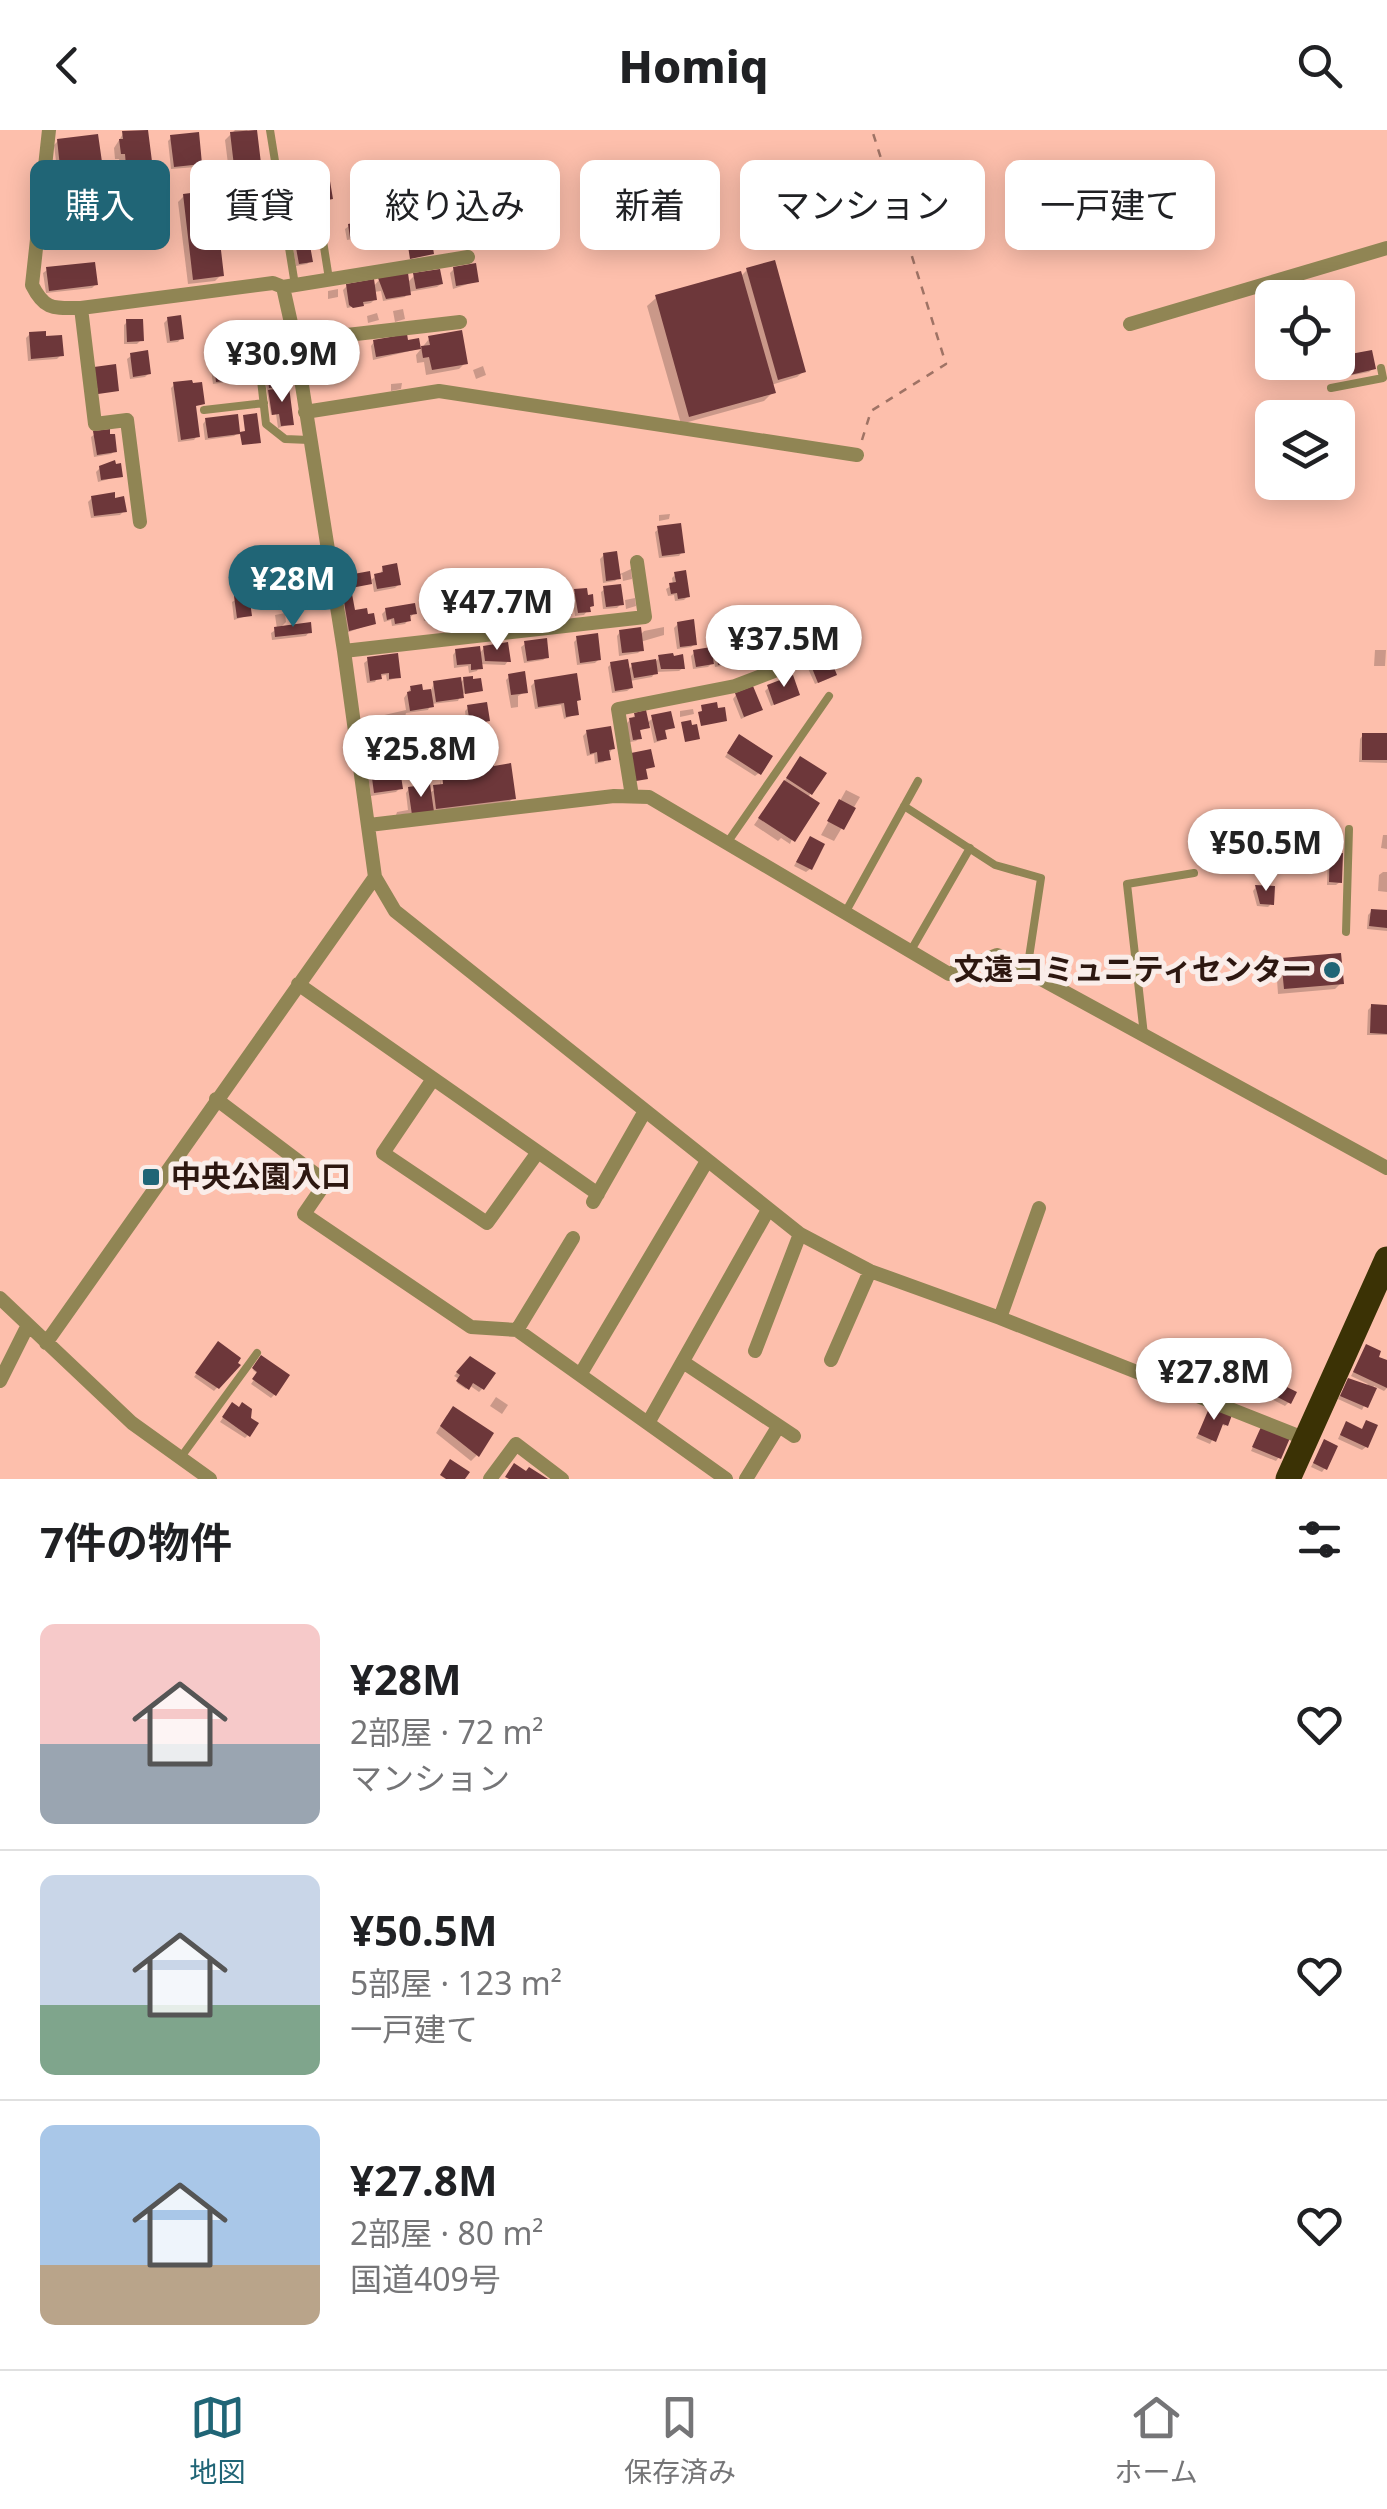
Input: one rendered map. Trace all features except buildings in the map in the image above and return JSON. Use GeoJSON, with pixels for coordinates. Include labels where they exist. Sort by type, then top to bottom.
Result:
{"type":"FeatureCollection","features":[{"type":"Feature","properties":{"kind":"highway"},"geometry":{"type":"LineString","coordinates":[[1288,1479],[1387,1258]]}},
{"type":"Feature","properties":{"kind":"street"},"geometry":{"type":"LineString","coordinates":[[49,130],[32,285],[40,300],[52,308],[81,308],[273,283],[289,286],[468,257]]}},
{"type":"Feature","properties":{"kind":"street"},"geometry":{"type":"LineString","coordinates":[[1130,324],[1387,248]]}},
{"type":"Feature","properties":{"kind":"street"},"geometry":{"type":"LineString","coordinates":[[289,286],[304,412],[344,651],[375,877],[395,911],[800,1234],[870,1271],[1306,1439]]}},
{"type":"Feature","properties":{"kind":"street"},"geometry":{"type":"LineString","coordinates":[[81,308],[96,424],[127,420],[140,522]]}},
{"type":"Feature","properties":{"kind":"street"},"geometry":{"type":"LineString","coordinates":[[295,341],[460,322]]}},
{"type":"Feature","properties":{"kind":"street"},"geometry":{"type":"LineString","coordinates":[[304,412],[438,391],[857,456]]}},
{"type":"Feature","properties":{"kind":"street"},"geometry":{"type":"LineString","coordinates":[[344,651],[645,617],[637,562]]}},
{"type":"Feature","properties":{"kind":"street"},"geometry":{"type":"LineString","coordinates":[[632,796],[618,708],[735,686],[795,663]]}},
{"type":"Feature","properties":{"kind":"street"},"geometry":{"type":"LineString","coordinates":[[369,825],[648,796],[949,974],[997,955],[1387,1168]]}},
{"type":"Feature","properties":{"kind":"street"},"geometry":{"type":"LineString","coordinates":[[46,1343],[375,877]]}},
{"type":"Feature","properties":{"kind":"street"},"geometry":{"type":"LineString","coordinates":[[298,984],[538,1152],[595,1198],[645,1111]]}},
{"type":"Feature","properties":{"kind":"street"},"geometry":{"type":"LineString","coordinates":[[433,1079],[383,1152],[487,1223],[538,1152]]}},
{"type":"Feature","properties":{"kind":"street"},"geometry":{"type":"LineString","coordinates":[[216,1099],[326,1182],[304,1214],[471,1328],[517,1330],[726,1479]]}},
{"type":"Feature","properties":{"kind":"street"},"geometry":{"type":"LineString","coordinates":[[580,1375],[707,1162]]}},
{"type":"Feature","properties":{"kind":"street"},"geometry":{"type":"LineString","coordinates":[[1000,1318],[1039,1208]]}},
{"type":"Feature","properties":{"kind":"street"},"geometry":{"type":"LineString","coordinates":[[648,1424],[768,1210]]}},
{"type":"Feature","properties":{"kind":"street"},"geometry":{"type":"LineString","coordinates":[[755,1351],[800,1234]]}},
{"type":"Feature","properties":{"kind":"street"},"geometry":{"type":"LineString","coordinates":[[517,1330],[573,1238]]}},
{"type":"Feature","properties":{"kind":"street"},"geometry":{"type":"LineString","coordinates":[[831,1360],[870,1271]]}},
{"type":"Feature","properties":{"kind":"street"},"geometry":{"type":"LineString","coordinates":[[0,1298],[132,1423],[210,1479]]}},
{"type":"Feature","properties":{"kind":"street"},"geometry":{"type":"LineString","coordinates":[[0,1381],[28,1325]]}},
{"type":"Feature","properties":{"kind":"street"},"geometry":{"type":"LineString","coordinates":[[682,1362],[794,1436]]}},
{"type":"Feature","properties":{"kind":"street"},"geometry":{"type":"LineString","coordinates":[[746,1479],[778,1427]]}},
{"type":"Feature","properties":{"kind":"street"},"geometry":{"type":"LineString","coordinates":[[490,1479],[516,1444],[562,1479]]}},
{"type":"Feature","properties":{"kind":"lane"},"geometry":{"type":"LineString","coordinates":[[270,130],[289,286]]}},
{"type":"Feature","properties":{"kind":"lane"},"geometry":{"type":"LineString","coordinates":[[324,250],[329,280]]}},
{"type":"Feature","properties":{"kind":"lane"},"geometry":{"type":"LineString","coordinates":[[258,354],[266,424],[285,440],[309,440]]}},
{"type":"Feature","properties":{"kind":"lane"},"geometry":{"type":"LineString","coordinates":[[1332,388],[1383,378],[1382,368]]}},
{"type":"Feature","properties":{"kind":"lane"},"geometry":{"type":"LineString","coordinates":[[204,410],[264,403]]}},
{"type":"Feature","properties":{"kind":"lane"},"geometry":{"type":"LineString","coordinates":[[727,843],[829,696]]}},
{"type":"Feature","properties":{"kind":"lane"},"geometry":{"type":"LineString","coordinates":[[846,913],[918,781]]}},
{"type":"Feature","properties":{"kind":"lane"},"geometry":{"type":"LineString","coordinates":[[904,806],[995,864],[1041,878],[1027,971]]}},
{"type":"Feature","properties":{"kind":"lane"},"geometry":{"type":"LineString","coordinates":[[1346,932],[1349,830]]}},
{"type":"Feature","properties":{"kind":"lane"},"geometry":{"type":"LineString","coordinates":[[910,952],[970,848]]}},
{"type":"Feature","properties":{"kind":"lane"},"geometry":{"type":"LineString","coordinates":[[1144,1035],[1127,884],[1194,872]]}},
{"type":"Feature","properties":{"kind":"lane"},"geometry":{"type":"LineString","coordinates":[[181,1458],[257,1353]]}},
{"type":"Feature","properties":{"kind":"path"},"geometry":{"type":"LineString","coordinates":[[857,456],[871,411],[946,364],[872,130]]}},
{"type":"Feature","properties":{"kind":"place","name":"文遠コミュニティセンター"},"geometry":{"type":"Point","coordinates":[1332,970]}},
{"type":"Feature","properties":{"kind":"place","name":"中央公園入口"},"geometry":{"type":"Point","coordinates":[151,1177]}}]}
